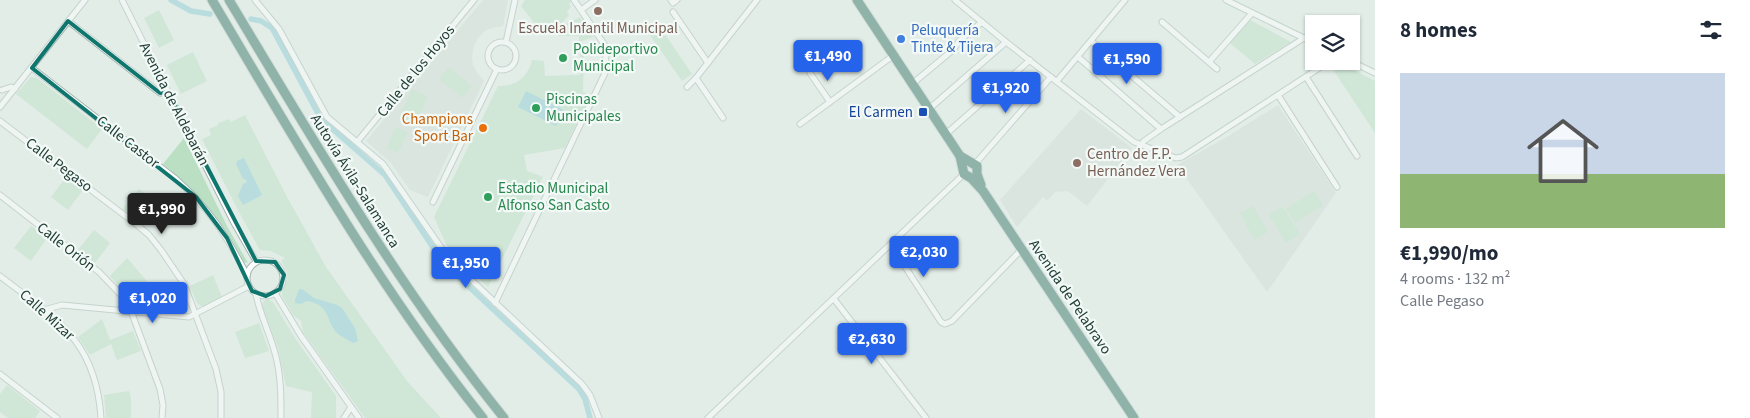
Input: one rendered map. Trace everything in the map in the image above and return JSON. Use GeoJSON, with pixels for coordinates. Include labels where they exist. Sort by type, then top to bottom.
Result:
{"type":"FeatureCollection","features":[{"type":"Feature","properties":{"kind":"highway","name":"Autovía Ávila-Salamanca"},"geometry":{"type":"LineString","coordinates":[[212,0],[294,140],[377,273],[431,350],[483,418]]}},
{"type":"Feature","properties":{"kind":"highway","name":"Autovía Ávila-Salamanca"},"geometry":{"type":"LineString","coordinates":[[229,0],[391,264],[445,341],[504,418]]}},
{"type":"Feature","properties":{"kind":"highway"},"geometry":{"type":"LineString","coordinates":[[861,1],[912,84],[970,170]]}},
{"type":"Feature","properties":{"kind":"highway","name":"Avenida de Pelabravo"},"geometry":{"type":"LineString","coordinates":[[970,170],[1134,418]]}},
{"type":"Feature","properties":{"kind":"street"},"geometry":{"type":"LineString","coordinates":[[0,107],[85,0]]}},
{"type":"Feature","properties":{"kind":"street","name":"Avenida de Aldebarán"},"geometry":{"type":"LineString","coordinates":[[122,0],[233,221],[256,261]]}},
{"type":"Feature","properties":{"kind":"street"},"geometry":{"type":"LineString","coordinates":[[255,0],[279,29],[327,117],[383,164],[449,259],[582,384],[590,395],[599,418]]}},
{"type":"Feature","properties":{"kind":"street","name":"Calle de los Hoyos"},"geometry":{"type":"LineString","coordinates":[[357,142],[474,0]]}},
{"type":"Feature","properties":{"kind":"street"},"geometry":{"type":"LineString","coordinates":[[506,42],[515,0]]}},
{"type":"Feature","properties":{"kind":"street"},"geometry":{"type":"LineString","coordinates":[[495,303],[605,73],[606,52],[604,44],[574,0]]}},
{"type":"Feature","properties":{"kind":"street"},"geometry":{"type":"LineString","coordinates":[[581,10],[595,0]]}},
{"type":"Feature","properties":{"kind":"street"},"geometry":{"type":"LineString","coordinates":[[687,87],[757,0]]}},
{"type":"Feature","properties":{"kind":"street"},"geometry":{"type":"LineString","coordinates":[[955,0],[1140,146],[1176,158],[1182,157],[1316,70]]}},
{"type":"Feature","properties":{"kind":"street"},"geometry":{"type":"LineString","coordinates":[[1057,82],[1125,0]]}},
{"type":"Feature","properties":{"kind":"street"},"geometry":{"type":"LineString","coordinates":[[1226,0],[1304,38]]}},
{"type":"Feature","properties":{"kind":"street"},"geometry":{"type":"LineString","coordinates":[[674,12],[708,63]]}},
{"type":"Feature","properties":{"kind":"street"},"geometry":{"type":"LineString","coordinates":[[1209,62],[1252,13]]}},
{"type":"Feature","properties":{"kind":"street"},"geometry":{"type":"LineString","coordinates":[[68,21],[160,93],[168,92]]}},
{"type":"Feature","properties":{"kind":"street"},"geometry":{"type":"LineString","coordinates":[[912,84],[954,49],[959,42],[982,22]]}},
{"type":"Feature","properties":{"kind":"street"},"geometry":{"type":"LineString","coordinates":[[1162,22],[1217,69]]}},
{"type":"Feature","properties":{"kind":"street"},"geometry":{"type":"LineString","coordinates":[[1140,146],[1144,141],[1162,129],[1304,38]]}},
{"type":"Feature","properties":{"kind":"street"},"geometry":{"type":"LineString","coordinates":[[1090,41],[1180,118]]}},
{"type":"Feature","properties":{"kind":"street"},"geometry":{"type":"LineString","coordinates":[[506,42],[515,50],[516,60],[513,66],[507,70],[496,69],[489,62],[489,52],[496,44],[506,42]]}},
{"type":"Feature","properties":{"kind":"street"},"geometry":{"type":"LineString","coordinates":[[929,109],[1006,42]]}},
{"type":"Feature","properties":{"kind":"street"},"geometry":{"type":"LineString","coordinates":[[800,124],[894,55]]}},
{"type":"Feature","properties":{"kind":"street"},"geometry":{"type":"LineString","coordinates":[[1078,57],[1162,129]]}},
{"type":"Feature","properties":{"kind":"street"},"geometry":{"type":"LineString","coordinates":[[946,134],[1030,60]]}},
{"type":"Feature","properties":{"kind":"street"},"geometry":{"type":"LineString","coordinates":[[1360,66],[1375,73]]}},
{"type":"Feature","properties":{"kind":"street","name":"Calle Castor"},"geometry":{"type":"LineString","coordinates":[[32,68],[176,179],[196,197],[227,238],[247,275]]}},
{"type":"Feature","properties":{"kind":"street"},"geometry":{"type":"LineString","coordinates":[[433,202],[496,69]]}},
{"type":"Feature","properties":{"kind":"street"},"geometry":{"type":"LineString","coordinates":[[810,73],[830,102]]}},
{"type":"Feature","properties":{"kind":"street"},"geometry":{"type":"LineString","coordinates":[[708,418],[970,170],[1051,77]]}},
{"type":"Feature","properties":{"kind":"street"},"geometry":{"type":"LineString","coordinates":[[1306,77],[1357,156]]}},
{"type":"Feature","properties":{"kind":"street"},"geometry":{"type":"LineString","coordinates":[[696,78],[723,118]]}},
{"type":"Feature","properties":{"kind":"street"},"geometry":{"type":"LineString","coordinates":[[2,90],[11,87],[15,89]]}},
{"type":"Feature","properties":{"kind":"street"},"geometry":{"type":"LineString","coordinates":[[1278,95],[1337,187]]}},
{"type":"Feature","properties":{"kind":"street","name":"Calle Pegaso"},"geometry":{"type":"LineString","coordinates":[[0,121],[125,215],[148,235],[173,266],[184,284],[196,314],[217,377],[221,392],[221,418]]}},
{"type":"Feature","properties":{"kind":"street","name":"Calle Orión"},"geometry":{"type":"LineString","coordinates":[[0,194],[99,272],[122,296],[131,311],[160,388],[163,405],[162,418]]}},
{"type":"Feature","properties":{"kind":"street"},"geometry":{"type":"LineString","coordinates":[[891,245],[944,324],[952,320],[1022,249]]}},
{"type":"Feature","properties":{"kind":"street"},"geometry":{"type":"LineString","coordinates":[[256,294],[266,296],[275,294],[280,289],[284,275],[282,269],[275,262],[265,259],[256,261],[250,267],[247,275],[249,286],[256,294],[258,306],[276,356],[282,392],[281,418]]}},
{"type":"Feature","properties":{"kind":"street","name":"Calle Mizar"},"geometry":{"type":"LineString","coordinates":[[0,276],[69,331],[88,360],[100,400],[102,418]]}},
{"type":"Feature","properties":{"kind":"street"},"geometry":{"type":"LineString","coordinates":[[44,310],[62,305],[189,317],[249,286]]}},
{"type":"Feature","properties":{"kind":"street"},"geometry":{"type":"LineString","coordinates":[[275,294],[301,336],[359,418]]}},
{"type":"Feature","properties":{"kind":"street"},"geometry":{"type":"LineString","coordinates":[[834,299],[926,418]]}},
{"type":"Feature","properties":{"kind":"street"},"geometry":{"type":"LineString","coordinates":[[0,374],[57,418]]}},
{"type":"Feature","properties":{"kind":"street"},"geometry":{"type":"LineString","coordinates":[[344,418],[351,407]]}},
{"type":"Feature","properties":{"kind":"highlighted area"},"geometry":{"type":"Polygon","coordinates":[[[68,21],[160,93],[168,92],[256,261],[275,262],[284,275],[280,289],[266,296],[252,291],[227,238],[196,197],[32,68],[68,21]]]}},
{"type":"Feature","properties":{"kind":"shaded area"},"geometry":{"type":"Polygon","coordinates":[[[483,0],[508,0],[503,26],[485,31],[478,38],[474,46],[473,65],[484,81],[428,197],[410,190],[391,163],[366,141],[483,0]]]}},
{"type":"Feature","properties":{"kind":"shaded area"},"geometry":{"type":"Polygon","coordinates":[[[1278,105],[1336,193],[1267,292],[1177,165],[1278,105]]]}},
{"type":"Feature","properties":{"kind":"shaded area","name":"Centro de F.P. Hernández Vera"},"geometry":{"type":"Polygon","coordinates":[[[1081,109],[1132,148],[1087,206],[1068,191],[1055,192],[1047,201],[1043,197],[1017,227],[1000,200],[1081,109]]]}},
{"type":"Feature","properties":{"kind":"green space"},"geometry":{"type":"Polygon","coordinates":[[[525,0],[570,0],[569,4],[571,7],[567,11],[569,15],[560,25],[557,23],[542,33],[521,6],[525,0]]]}},
{"type":"Feature","properties":{"kind":"green space"},"geometry":{"type":"Polygon","coordinates":[[[159,10],[174,40],[159,48],[144,18],[159,10]]]}},
{"type":"Feature","properties":{"kind":"green space"},"geometry":{"type":"Polygon","coordinates":[[[580,17],[593,37],[579,42],[579,36],[558,36],[556,29],[580,17]]]}},
{"type":"Feature","properties":{"kind":"green space"},"geometry":{"type":"Polygon","coordinates":[[[1250,20],[1291,42],[1255,64],[1230,43],[1250,20]]]}},
{"type":"Feature","properties":{"kind":"green space"},"geometry":{"type":"Polygon","coordinates":[[[658,24],[692,74],[682,81],[647,31],[658,24]]]}},
{"type":"Feature","properties":{"kind":"green space"},"geometry":{"type":"Polygon","coordinates":[[[193,52],[207,81],[181,94],[167,65],[193,52]]]}},
{"type":"Feature","properties":{"kind":"green space"},"geometry":{"type":"Polygon","coordinates":[[[584,52],[583,92],[590,95],[565,148],[524,155],[527,171],[543,177],[488,287],[446,244],[434,217],[498,86],[510,85],[520,80],[528,71],[532,60],[544,61],[545,76],[580,75],[580,53],[584,52]]]}},
{"type":"Feature","properties":{"kind":"green space"},"geometry":{"type":"Polygon","coordinates":[[[449,67],[472,86],[462,98],[439,79],[449,67]]]}},
{"type":"Feature","properties":{"kind":"green space"},"geometry":{"type":"Polygon","coordinates":[[[1333,70],[1354,70],[1375,81],[1375,133],[1333,70]]]}},
{"type":"Feature","properties":{"kind":"green space"},"geometry":{"type":"Polygon","coordinates":[[[31,77],[37,78],[102,129],[87,149],[16,94],[31,77]]]}},
{"type":"Feature","properties":{"kind":"green space"},"geometry":{"type":"Polygon","coordinates":[[[412,89],[428,97],[414,125],[399,117],[412,89]]]}},
{"type":"Feature","properties":{"kind":"green space"},"geometry":{"type":"Polygon","coordinates":[[[245,115],[326,267],[407,381],[441,418],[365,418],[303,332],[301,321],[293,315],[282,296],[287,273],[281,261],[285,258],[271,251],[260,250],[202,139],[211,135],[209,129],[218,125],[218,123],[230,119],[231,122],[245,115]]]}},
{"type":"Feature","properties":{"kind":"green space"},"geometry":{"type":"Polygon","coordinates":[[[396,127],[408,132],[398,153],[386,148],[396,127]]]}},
{"type":"Feature","properties":{"kind":"green space"},"geometry":{"type":"Polygon","coordinates":[[[184,138],[227,226],[248,263],[244,262],[227,232],[209,208],[163,164],[184,138]]]}},
{"type":"Feature","properties":{"kind":"green space"},"geometry":{"type":"Polygon","coordinates":[[[66,177],[83,190],[68,210],[51,197],[66,177]]]}},
{"type":"Feature","properties":{"kind":"green space"},"geometry":{"type":"Polygon","coordinates":[[[139,189],[156,202],[140,222],[123,209],[139,189]]]}},
{"type":"Feature","properties":{"kind":"green space"},"geometry":{"type":"Polygon","coordinates":[[[1314,191],[1323,205],[1295,223],[1286,209],[1314,191]]]}},
{"type":"Feature","properties":{"kind":"green space"},"geometry":{"type":"Polygon","coordinates":[[[1253,206],[1268,232],[1254,240],[1240,213],[1253,206]]]}},
{"type":"Feature","properties":{"kind":"green space"},"geometry":{"type":"Polygon","coordinates":[[[1282,206],[1300,234],[1286,243],[1269,215],[1282,206]]]}},
{"type":"Feature","properties":{"kind":"green space"},"geometry":{"type":"Polygon","coordinates":[[[31,226],[47,238],[31,261],[14,248],[31,226]]]}},
{"type":"Feature","properties":{"kind":"green space"},"geometry":{"type":"Polygon","coordinates":[[[94,230],[110,243],[95,263],[78,250],[94,230]]]}},
{"type":"Feature","properties":{"kind":"green space"},"geometry":{"type":"Polygon","coordinates":[[[127,258],[146,280],[163,312],[135,307],[110,276],[127,258]]]}},
{"type":"Feature","properties":{"kind":"green space"},"geometry":{"type":"Polygon","coordinates":[[[213,275],[222,297],[206,306],[201,306],[197,303],[190,286],[213,275]]]}},
{"type":"Feature","properties":{"kind":"green space"},"geometry":{"type":"Polygon","coordinates":[[[267,299],[273,302],[295,338],[336,396],[336,418],[311,418],[312,392],[286,386],[278,348],[262,306],[263,302],[267,299]]]}},
{"type":"Feature","properties":{"kind":"green space"},"geometry":{"type":"Polygon","coordinates":[[[102,319],[110,340],[133,331],[141,351],[117,360],[111,344],[90,355],[78,337],[102,319]]]}},
{"type":"Feature","properties":{"kind":"green space"},"geometry":{"type":"Polygon","coordinates":[[[259,323],[269,351],[245,358],[235,332],[259,323]]]}},
{"type":"Feature","properties":{"kind":"green space"},"geometry":{"type":"Polygon","coordinates":[[[7,385],[40,411],[35,418],[8,418],[0,412],[0,394],[7,385]]]}},
{"type":"Feature","properties":{"kind":"green space"},"geometry":{"type":"Polygon","coordinates":[[[129,391],[131,418],[106,418],[104,395],[129,391]]]}},
{"type":"Feature","properties":{"kind":"water"},"geometry":{"type":"Polygon","coordinates":[[[526,91],[564,110],[556,126],[518,107],[526,91]]]}},
{"type":"Feature","properties":{"kind":"water"},"geometry":{"type":"Polygon","coordinates":[[[244,158],[262,195],[243,205],[238,196],[243,184],[247,182],[243,179],[236,164],[237,161],[244,158]]]}},
{"type":"Feature","properties":{"kind":"water"},"geometry":{"type":"Polygon","coordinates":[[[299,289],[302,289],[314,298],[342,308],[355,328],[358,341],[353,343],[336,332],[320,306],[307,301],[301,304],[295,303],[299,289]]]}},
{"type":"Feature","properties":{"kind":"waterway"},"geometry":{"type":"LineString","coordinates":[[171,0],[191,11],[210,14]]}},
{"type":"Feature","properties":{"kind":"waterway"},"geometry":{"type":"LineString","coordinates":[[251,19],[261,21],[272,28],[321,119],[385,175],[436,252],[452,271],[579,389],[585,399],[590,418]]}},
{"type":"Feature","properties":{"kind":"place","name":"Escuela Infantil Municipal"},"geometry":{"type":"Point","coordinates":[598,11]}},
{"type":"Feature","properties":{"kind":"place","name":"Peluquería Tinte & Tijera"},"geometry":{"type":"Point","coordinates":[901,39]}},
{"type":"Feature","properties":{"kind":"place","name":"Polideportivo Municipal"},"geometry":{"type":"Point","coordinates":[563,58]}},
{"type":"Feature","properties":{"kind":"place","name":"Piscinas Municipales"},"geometry":{"type":"Point","coordinates":[536,108]}},
{"type":"Feature","properties":{"kind":"place","name":"El Carmen"},"geometry":{"type":"Point","coordinates":[923,112]}},
{"type":"Feature","properties":{"kind":"place","name":"Champions Sport Bar"},"geometry":{"type":"Point","coordinates":[483,128]}},
{"type":"Feature","properties":{"kind":"place","name":"Centro de F.P. Hernández Vera"},"geometry":{"type":"Point","coordinates":[1077,163]}},
{"type":"Feature","properties":{"kind":"place","name":"Estadio Municipal Alfonso San Casto"},"geometry":{"type":"Point","coordinates":[488,197]}}]}
